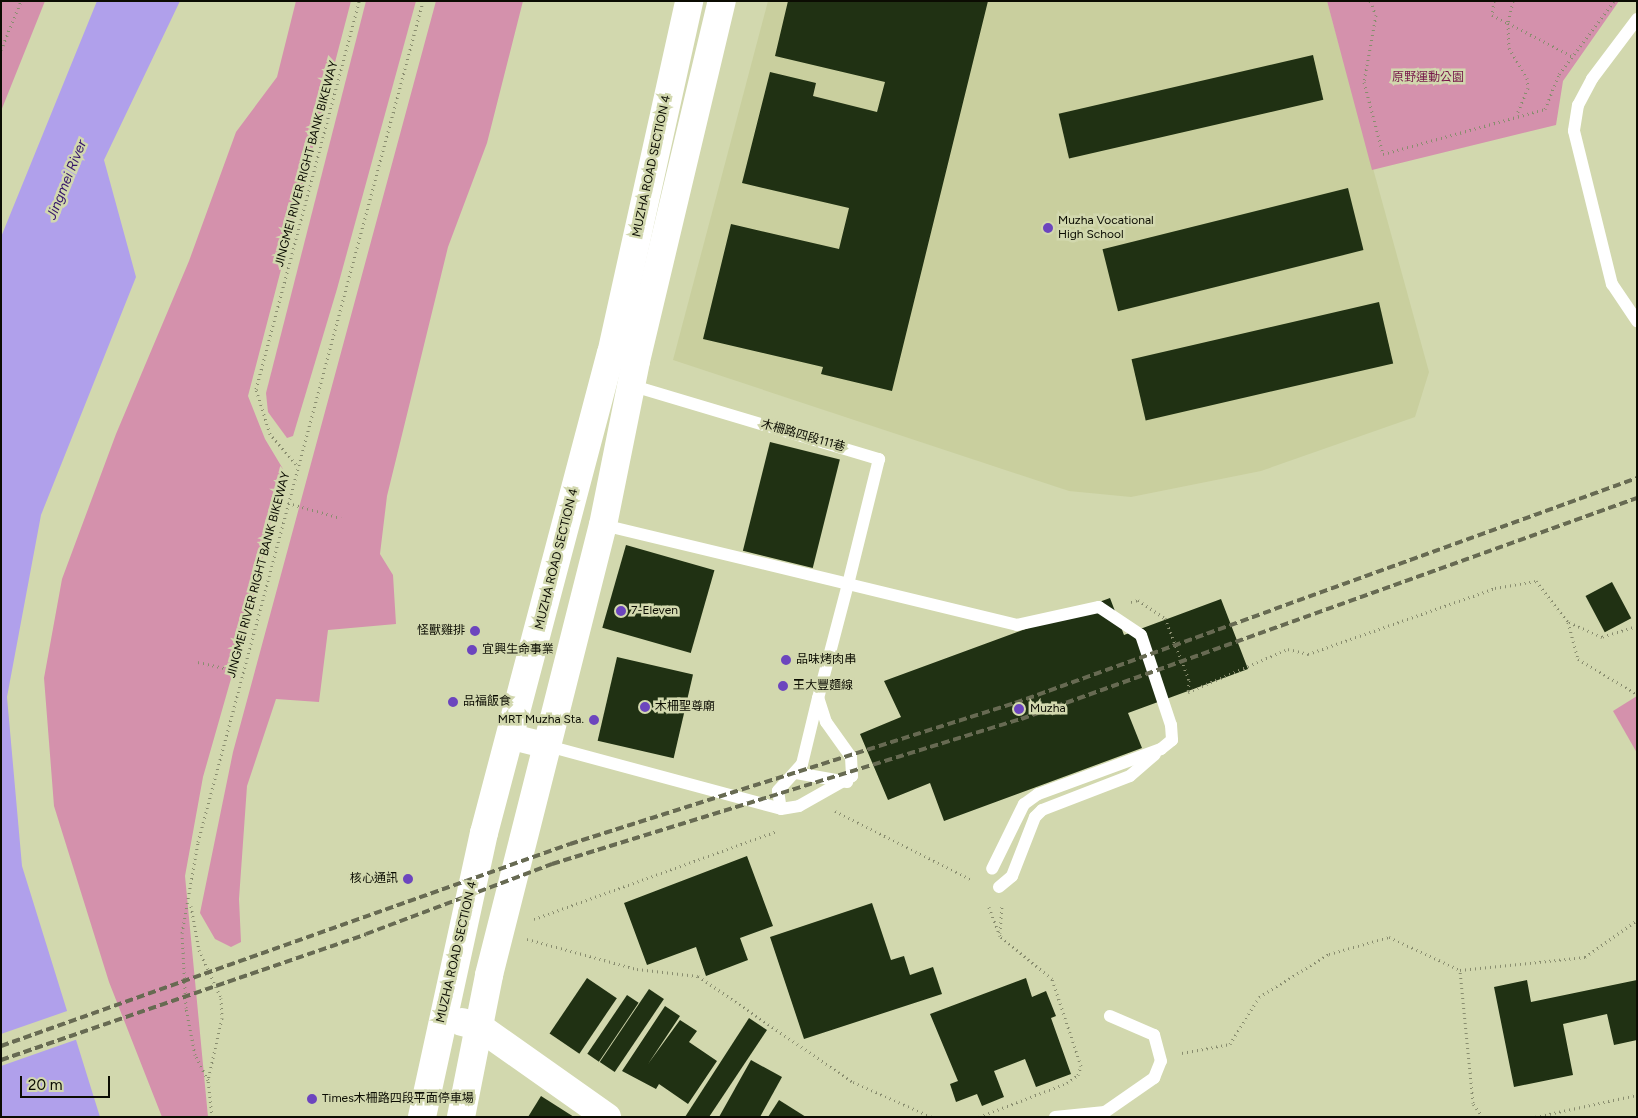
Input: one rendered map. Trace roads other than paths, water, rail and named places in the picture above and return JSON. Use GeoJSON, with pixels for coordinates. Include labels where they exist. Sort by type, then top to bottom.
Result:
{"type":"FeatureCollection","features":[{"type":"Feature","properties":{"kind":"main road","name":"MUZHA ROAD SECTION 4"},"geometry":{"type":"LineString","coordinates":[[422,1117],[441,1018],[603,380],[689,1]]}},
{"type":"Feature","properties":{"kind":"main road"},"geometry":{"type":"LineString","coordinates":[[461,1117],[478,1026],[500,931],[603,525],[631,386],[722,1]]}},
{"type":"Feature","properties":{"kind":"main road"},"geometry":{"type":"LineString","coordinates":[[441,1018],[478,1026],[607,1117]]}},
{"type":"Feature","properties":{"kind":"street"},"geometry":{"type":"LineString","coordinates":[[512,737],[548,746]]}},
{"type":"Feature","properties":{"kind":"lane"},"geometry":{"type":"LineString","coordinates":[[1637,19],[1592,79],[1578,105],[1574,131],[1612,284],[1637,321]]}},
{"type":"Feature","properties":{"kind":"lane","name":"木柵路四段111巷"},"geometry":{"type":"LineString","coordinates":[[603,380],[631,386],[880,459],[848,584]]}},
{"type":"Feature","properties":{"kind":"lane"},"geometry":{"type":"LineString","coordinates":[[603,525],[1017,625],[1099,607],[1140,635],[1173,732],[1172,740],[1130,776],[1042,810],[1035,817],[1012,876],[999,888]]}},
{"type":"Feature","properties":{"kind":"lane"},"geometry":{"type":"LineString","coordinates":[[781,809],[778,791],[796,773],[848,584]]}},
{"type":"Feature","properties":{"kind":"lane"},"geometry":{"type":"LineString","coordinates":[[548,746],[781,809],[799,806],[814,794],[848,782],[854,767],[852,757],[826,722],[818,698]]}},
{"type":"Feature","properties":{"kind":"lane"},"geometry":{"type":"LineString","coordinates":[[992,869],[1024,804],[1038,794],[1160,749]]}},
{"type":"Feature","properties":{"kind":"lane"},"geometry":{"type":"LineString","coordinates":[[796,773],[848,782]]}},
{"type":"Feature","properties":{"kind":"lane"},"geometry":{"type":"LineString","coordinates":[[1055,1117],[1105,1112],[1154,1078],[1161,1061],[1154,1035],[1110,1016]]}},
{"type":"Feature","properties":{"kind":"water","name":"Jingmei River"},"geometry":{"type":"Polygon","coordinates":[[[97,1],[180,1],[104,160],[136,277],[41,515],[7,697],[22,866],[100,1117],[1,1117],[1,237],[97,1]]]}},
{"type":"Feature","properties":{"kind":"railway"},"geometry":{"type":"LineString","coordinates":[[1,1046],[570,844],[1015,703],[1637,478]]}},
{"type":"Feature","properties":{"kind":"railway"},"geometry":{"type":"LineString","coordinates":[[1,1060],[366,934],[552,864],[1021,719],[1637,498]]}},
{"type":"Feature","properties":{"kind":"place","name":"Muzha Vocational High School"},"geometry":{"type":"Point","coordinates":[1048,228]}},
{"type":"Feature","properties":{"kind":"place","name":"7-Eleven"},"geometry":{"type":"Point","coordinates":[621,611]}},
{"type":"Feature","properties":{"kind":"place","name":"怪獸雞排"},"geometry":{"type":"Point","coordinates":[475,631]}},
{"type":"Feature","properties":{"kind":"place","name":"宜興生命事業"},"geometry":{"type":"Point","coordinates":[472,650]}},
{"type":"Feature","properties":{"kind":"place","name":"品味烤肉串"},"geometry":{"type":"Point","coordinates":[786,660]}},
{"type":"Feature","properties":{"kind":"place","name":"王大豐麵線"},"geometry":{"type":"Point","coordinates":[783,686]}},
{"type":"Feature","properties":{"kind":"place","name":"品福飯食"},"geometry":{"type":"Point","coordinates":[453,702]}},
{"type":"Feature","properties":{"kind":"place","name":"木柵聖尊廟"},"geometry":{"type":"Point","coordinates":[645,707]}},
{"type":"Feature","properties":{"kind":"place","name":"Muzha"},"geometry":{"type":"Point","coordinates":[1019,709]}},
{"type":"Feature","properties":{"kind":"place","name":"MRT Muzha Sta."},"geometry":{"type":"Point","coordinates":[594,720]}},
{"type":"Feature","properties":{"kind":"place","name":"核心通訊"},"geometry":{"type":"Point","coordinates":[408,879]}},
{"type":"Feature","properties":{"kind":"place","name":"Times木柵路四段平面停車場"},"geometry":{"type":"Point","coordinates":[312,1099]}},
{"type":"Feature","properties":{"kind":"park label","name":"原野運動公園"},"geometry":{"type":"Point","coordinates":[1428,78]}}]}
